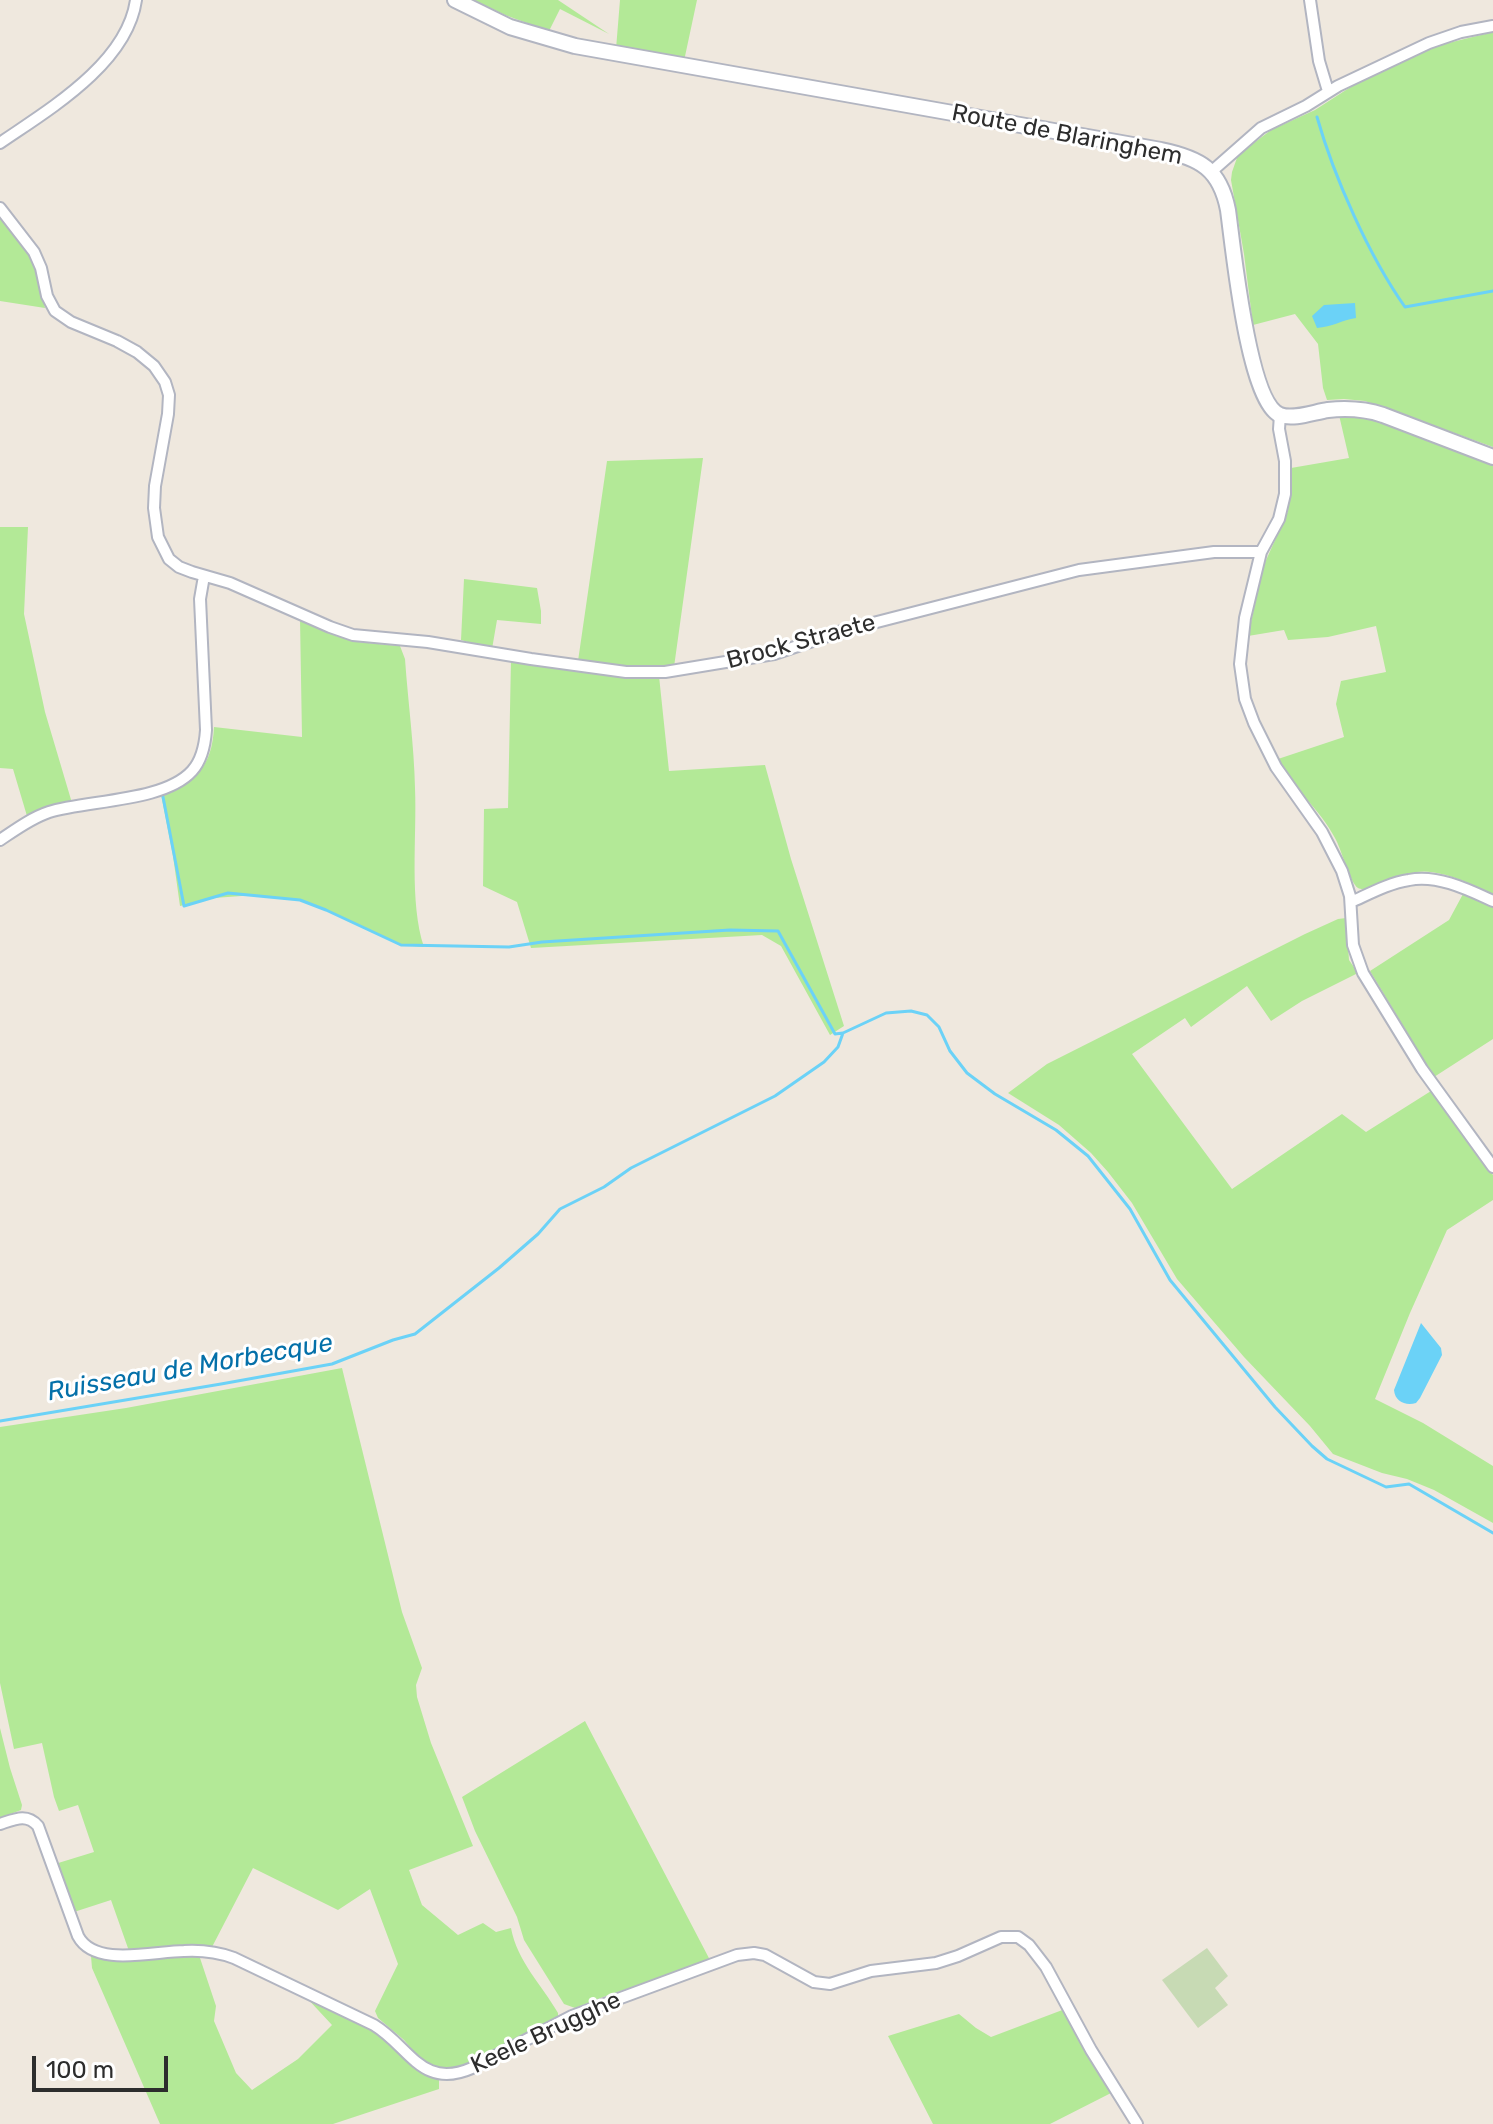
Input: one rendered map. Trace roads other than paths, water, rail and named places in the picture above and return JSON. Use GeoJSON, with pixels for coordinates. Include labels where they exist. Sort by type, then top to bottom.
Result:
{"type":"FeatureCollection","features":[{"type":"Feature","properties":{"kind":"street"},"geometry":{"type":"LineString","coordinates":[[0,143],[69,95],[94,73],[122,35],[132,17],[136,0]]}},
{"type":"Feature","properties":{"kind":"street","name":"Route de Blaringhem"},"geometry":{"type":"LineString","coordinates":[[455,0],[499,22],[563,44],[1161,150],[1192,159],[1211,172],[1226,202],[1253,367],[1269,406],[1280,415]]}},
{"type":"Feature","properties":{"kind":"street"},"geometry":{"type":"LineString","coordinates":[[1310,0],[1319,61],[1328,91]]}},
{"type":"Feature","properties":{"kind":"street"},"geometry":{"type":"LineString","coordinates":[[1211,172],[1261,128],[1306,106],[1328,91],[1429,43],[1461,32],[1493,26]]}},
{"type":"Feature","properties":{"kind":"street","name":"Brock Straete"},"geometry":{"type":"LineString","coordinates":[[0,208],[34,252],[47,296],[55,311],[71,322],[137,352],[154,366],[165,382],[169,408],[155,492],[156,527],[169,559],[179,567],[230,583],[330,627],[361,636],[420,641],[549,662],[644,673],[674,671],[767,656],[842,631],[1079,570],[1188,554],[1261,552]]}},
{"type":"Feature","properties":{"kind":"street"},"geometry":{"type":"LineString","coordinates":[[1493,457],[1367,411],[1338,409],[1280,415],[1286,479],[1284,501],[1277,525],[1261,552],[1242,638],[1241,674],[1245,699],[1254,723],[1276,767],[1318,825],[1348,886],[1353,945],[1363,973],[1422,1069],[1493,1167]]}},
{"type":"Feature","properties":{"kind":"street"},"geometry":{"type":"LineString","coordinates":[[0,840],[45,813],[145,793],[178,782],[195,767],[203,751],[206,730],[200,599],[204,576]]}},
{"type":"Feature","properties":{"kind":"street"},"geometry":{"type":"LineString","coordinates":[[1351,902],[1401,882],[1419,879],[1459,887],[1493,901]]}},
{"type":"Feature","properties":{"kind":"street","name":"Keele Brugghe"},"geometry":{"type":"LineString","coordinates":[[0,1824],[23,1817],[38,1826],[78,1936],[88,1949],[127,1955],[209,1951],[234,1958],[374,2025],[420,2066],[444,2075],[472,2068],[572,2016],[737,1955],[765,1955],[814,1982],[830,1984],[871,1971],[936,1963],[1001,1937],[1018,1937],[1029,1945],[1050,1974],[1091,2050],[1137,2124]]}},
{"type":"Feature","properties":{"kind":"water"},"geometry":{"type":"Polygon","coordinates":[[[1355,303],[1356,318],[1317,328],[1312,316],[1324,305],[1355,303]]]}},
{"type":"Feature","properties":{"kind":"water"},"geometry":{"type":"Polygon","coordinates":[[[1421,1323],[1441,1348],[1442,1355],[1420,1398],[1416,1403],[1408,1404],[1396,1398],[1394,1390],[1421,1323]]]}},
{"type":"Feature","properties":{"kind":"waterway"},"geometry":{"type":"LineString","coordinates":[[1317,117],[1354,215],[1378,264],[1405,307],[1493,291]]}},
{"type":"Feature","properties":{"kind":"waterway"},"geometry":{"type":"LineString","coordinates":[[163,797],[184,906],[228,893],[300,900],[401,945],[509,947],[542,942],[730,930],[778,931],[835,1034],[843,1033]]}},
{"type":"Feature","properties":{"kind":"waterway","name":"Ruisseau de Morbecque"},"geometry":{"type":"LineString","coordinates":[[0,1421],[332,1364],[415,1334],[499,1268],[538,1234],[560,1209],[604,1187],[631,1168],[775,1096],[824,1062],[838,1047],[843,1033],[886,1013],[911,1011],[927,1015],[939,1027],[950,1051],[967,1073],[995,1094],[1056,1130],[1088,1156],[1130,1209],[1170,1280],[1275,1407],[1312,1446],[1327,1459],[1386,1487],[1409,1484],[1493,1533]]}}]}
